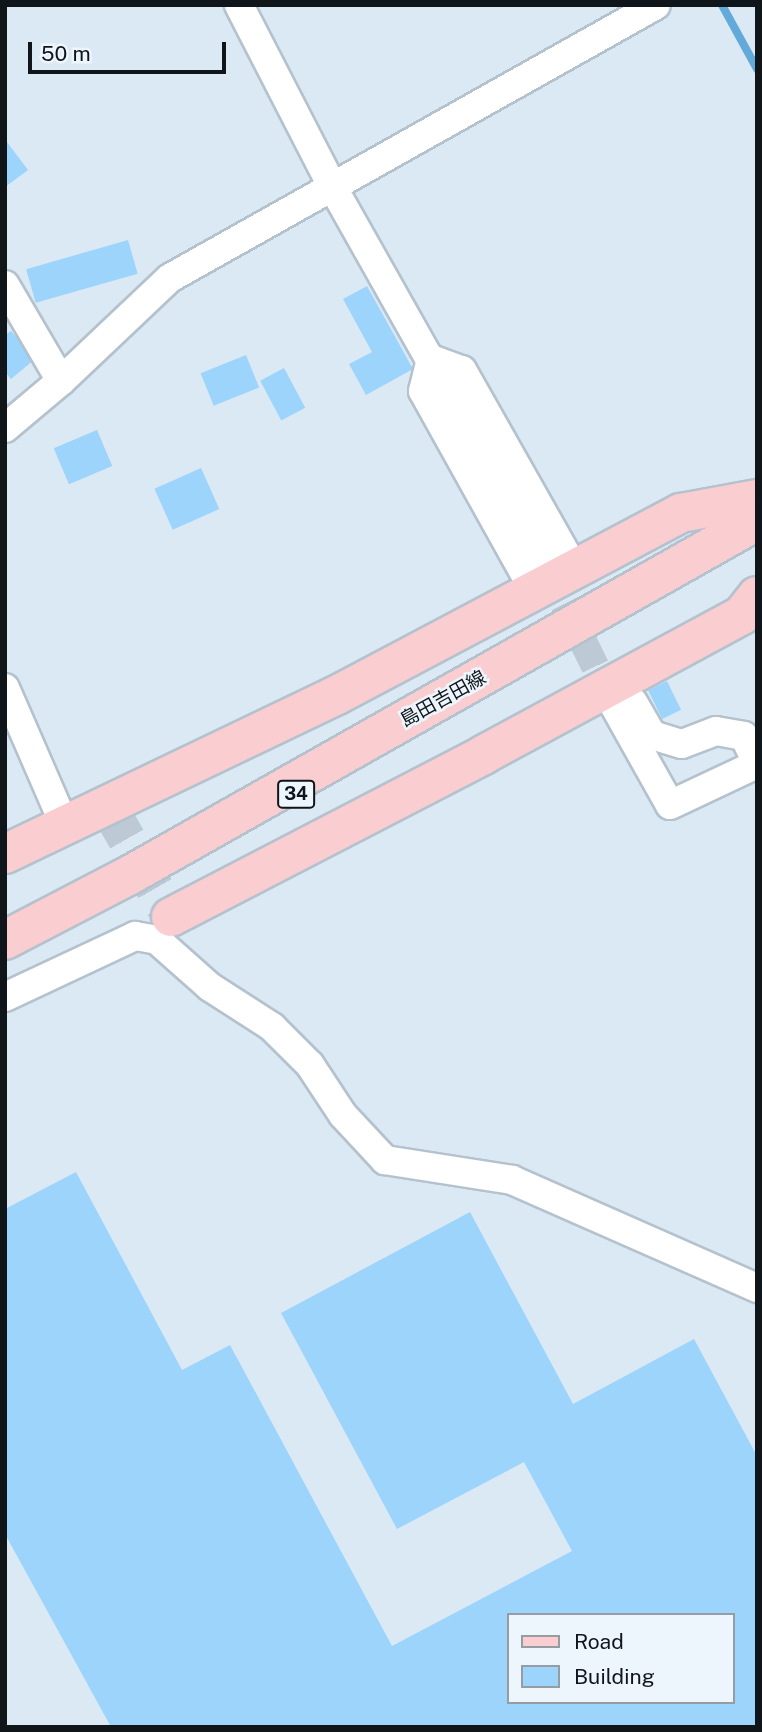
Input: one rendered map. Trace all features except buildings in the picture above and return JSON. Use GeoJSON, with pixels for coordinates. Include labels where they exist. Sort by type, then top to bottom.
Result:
{"type":"FeatureCollection","features":[{"type":"Feature","properties":{"kind":"main road"},"geometry":{"type":"LineString","coordinates":[[5,854],[337,695],[551,574],[681,513],[757,499]]}},
{"type":"Feature","properties":{"kind":"main road","name":"島田吉田線"},"geometry":{"type":"LineString","coordinates":[[130,875],[757,521]]}},
{"type":"Feature","properties":{"kind":"main road","name":"島田吉田線"},"geometry":{"type":"LineString","coordinates":[[5,940],[130,875],[463,714],[757,548]]}},
{"type":"Feature","properties":{"kind":"main road"},"geometry":{"type":"LineString","coordinates":[[171,917],[483,755],[617,693],[742,615],[757,596]]}},
{"type":"Feature","properties":{"kind":"street"},"geometry":{"type":"LineString","coordinates":[[239,5],[332,186],[431,359],[462,370],[551,574]]}},
{"type":"Feature","properties":{"kind":"street"},"geometry":{"type":"LineString","coordinates":[[5,428],[61,381],[170,278],[656,5]]}},
{"type":"Feature","properties":{"kind":"street"},"geometry":{"type":"LineString","coordinates":[[5,285],[61,381]]}},
{"type":"Feature","properties":{"kind":"street"},"geometry":{"type":"LineString","coordinates":[[431,359],[423,391],[551,574]]}},
{"type":"Feature","properties":{"kind":"street"},"geometry":{"type":"LineString","coordinates":[[5,688],[65,826]]}},
{"type":"Feature","properties":{"kind":"street"},"geometry":{"type":"LineString","coordinates":[[617,693],[652,735],[682,744],[716,731],[744,736],[757,763],[670,805],[617,693]]}},
{"type":"Feature","properties":{"kind":"street"},"geometry":{"type":"LineString","coordinates":[[5,997],[135,936],[157,940],[210,987],[272,1027],[310,1065],[343,1115],[385,1160],[512,1180],[757,1288]]}},
{"type":"Feature","properties":{"kind":"waterway"},"geometry":{"type":"LineString","coordinates":[[722,5],[757,69]]}},
{"type":"Feature","properties":{"kind":"tunnel"},"geometry":{"type":"LineString","coordinates":[[546,566],[614,705]]}},
{"type":"Feature","properties":{"kind":"tunnel"},"geometry":{"type":"LineString","coordinates":[[108,806],[171,917]]}}]}
